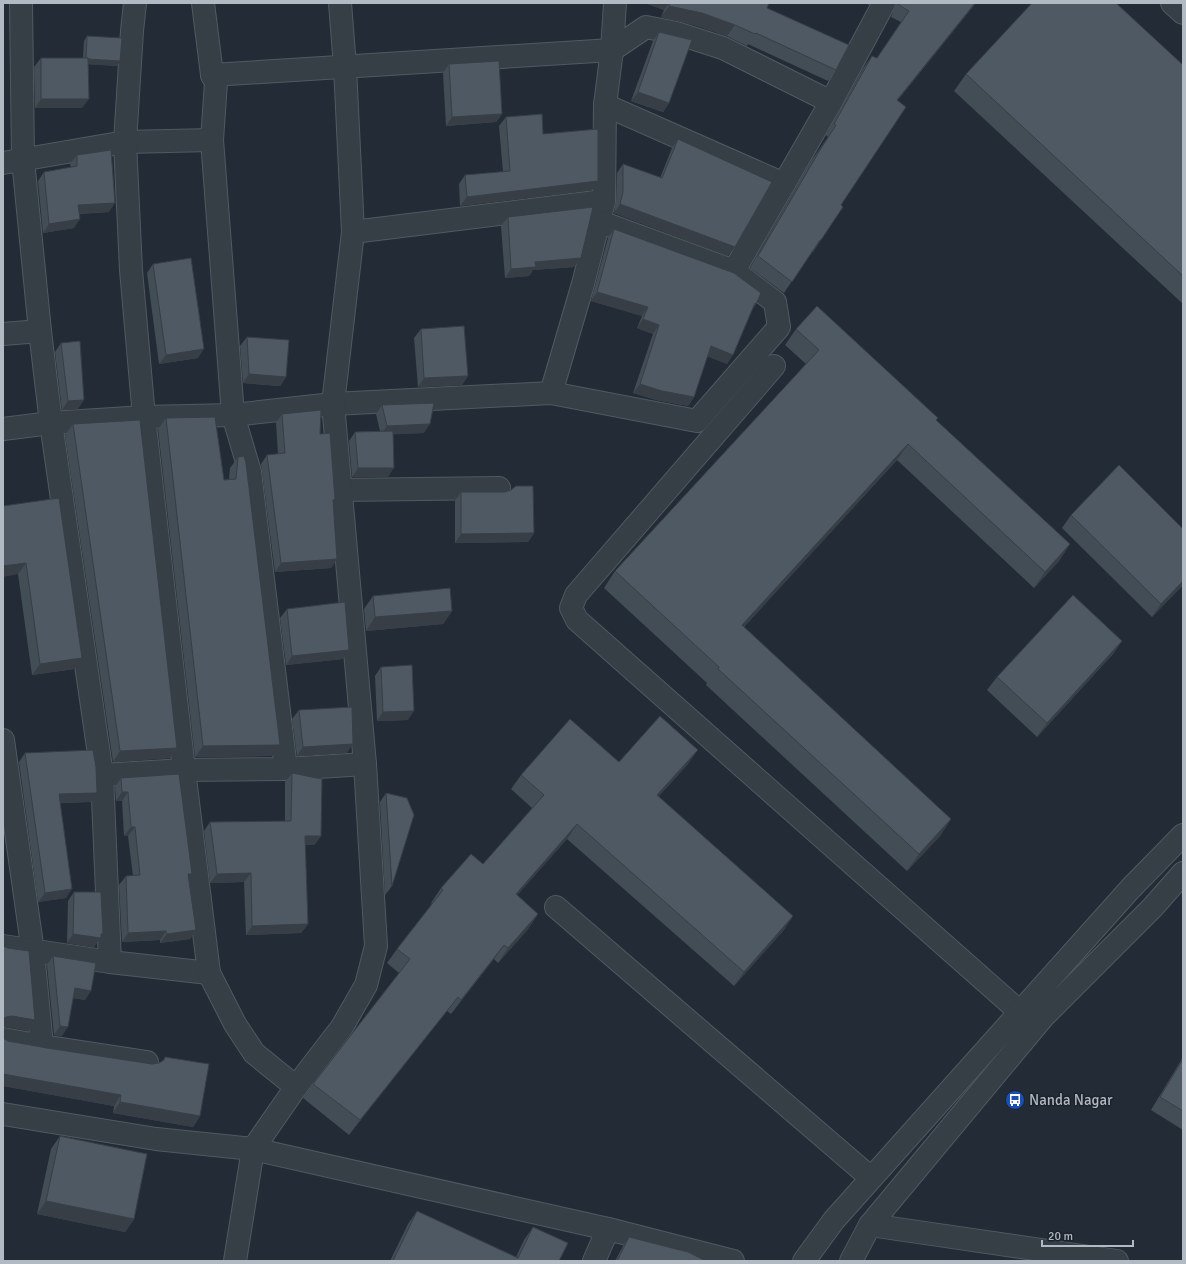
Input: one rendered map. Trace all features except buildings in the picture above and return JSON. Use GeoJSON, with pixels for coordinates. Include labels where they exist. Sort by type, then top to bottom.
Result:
{"type":"FeatureCollection","features":[{"type":"Feature","properties":{"kind":"street"},"geometry":{"type":"LineString","coordinates":[[21,3],[13,161],[40,331],[51,423],[102,775],[110,962]]}},
{"type":"Feature","properties":{"kind":"street"},"geometry":{"type":"LineString","coordinates":[[135,3],[125,142],[131,270],[144,417],[184,770],[209,973],[234,1024],[254,1054],[296,1087]]}},
{"type":"Feature","properties":{"kind":"street"},"geometry":{"type":"LineString","coordinates":[[203,3],[212,75],[216,82],[212,140],[234,415],[250,472],[286,769]]}},
{"type":"Feature","properties":{"kind":"street"},"geometry":{"type":"LineString","coordinates":[[235,1261],[253,1150],[296,1087],[342,1027],[366,985],[376,946],[365,764],[333,404],[353,232],[345,67],[340,3]]}},
{"type":"Feature","properties":{"kind":"street"},"geometry":{"type":"LineString","coordinates":[[551,392],[583,284],[601,211],[605,105],[612,50],[615,3]]}},
{"type":"Feature","properties":{"kind":"street"},"geometry":{"type":"LineString","coordinates":[[734,271],[831,102],[884,3]]}},
{"type":"Feature","properties":{"kind":"street"},"geometry":{"type":"LineString","coordinates":[[1172,3],[1183,13]]}},
{"type":"Feature","properties":{"kind":"street"},"geometry":{"type":"LineString","coordinates":[[212,75],[612,50],[646,27],[676,33],[723,48],[831,102]]}},
{"type":"Feature","properties":{"kind":"street"},"geometry":{"type":"LineString","coordinates":[[605,105],[784,184]]}},
{"type":"Feature","properties":{"kind":"street"},"geometry":{"type":"LineString","coordinates":[[13,161],[125,142],[212,140]]}},
{"type":"Feature","properties":{"kind":"street"},"geometry":{"type":"LineString","coordinates":[[3,429],[51,423],[144,417],[234,415],[333,404],[551,392],[697,421],[779,327],[775,302],[734,271],[601,211],[353,232]]}},
{"type":"Feature","properties":{"kind":"street"},"geometry":{"type":"LineString","coordinates":[[3,334],[40,331]]}},
{"type":"Feature","properties":{"kind":"street"},"geometry":{"type":"LineString","coordinates":[[774,366],[576,595],[571,608],[577,620],[1020,1012]]}},
{"type":"Feature","properties":{"kind":"street"},"geometry":{"type":"LineString","coordinates":[[341,490],[499,488]]}},
{"type":"Feature","properties":{"kind":"street"},"geometry":{"type":"LineString","coordinates":[[3,744],[33,952],[42,1046]]}},
{"type":"Feature","properties":{"kind":"street"},"geometry":{"type":"LineString","coordinates":[[102,775],[184,770],[286,769],[365,764]]}},
{"type":"Feature","properties":{"kind":"street"},"geometry":{"type":"LineString","coordinates":[[804,1261],[834,1220],[1131,888],[1183,835]]}},
{"type":"Feature","properties":{"kind":"street"},"geometry":{"type":"LineString","coordinates":[[851,1261],[870,1225],[1043,1018],[1152,907],[1183,873]]}},
{"type":"Feature","properties":{"kind":"street"},"geometry":{"type":"LineString","coordinates":[[556,907],[872,1178]]}},
{"type":"Feature","properties":{"kind":"street"},"geometry":{"type":"LineString","coordinates":[[3,946],[33,952],[209,973]]}},
{"type":"Feature","properties":{"kind":"street"},"geometry":{"type":"LineString","coordinates":[[3,1039],[147,1062]]}},
{"type":"Feature","properties":{"kind":"street"},"geometry":{"type":"LineString","coordinates":[[3,1114],[156,1139],[253,1150],[608,1229],[733,1261]]}},
{"type":"Feature","properties":{"kind":"street"},"geometry":{"type":"LineString","coordinates":[[870,1225],[1117,1261]]}},
{"type":"Feature","properties":{"kind":"street"},"geometry":{"type":"LineString","coordinates":[[594,1261],[608,1229]]}},
{"type":"Feature","properties":{"kind":"place","name":"Nanda Nagar"},"geometry":{"type":"Point","coordinates":[1015,1100]}}]}
